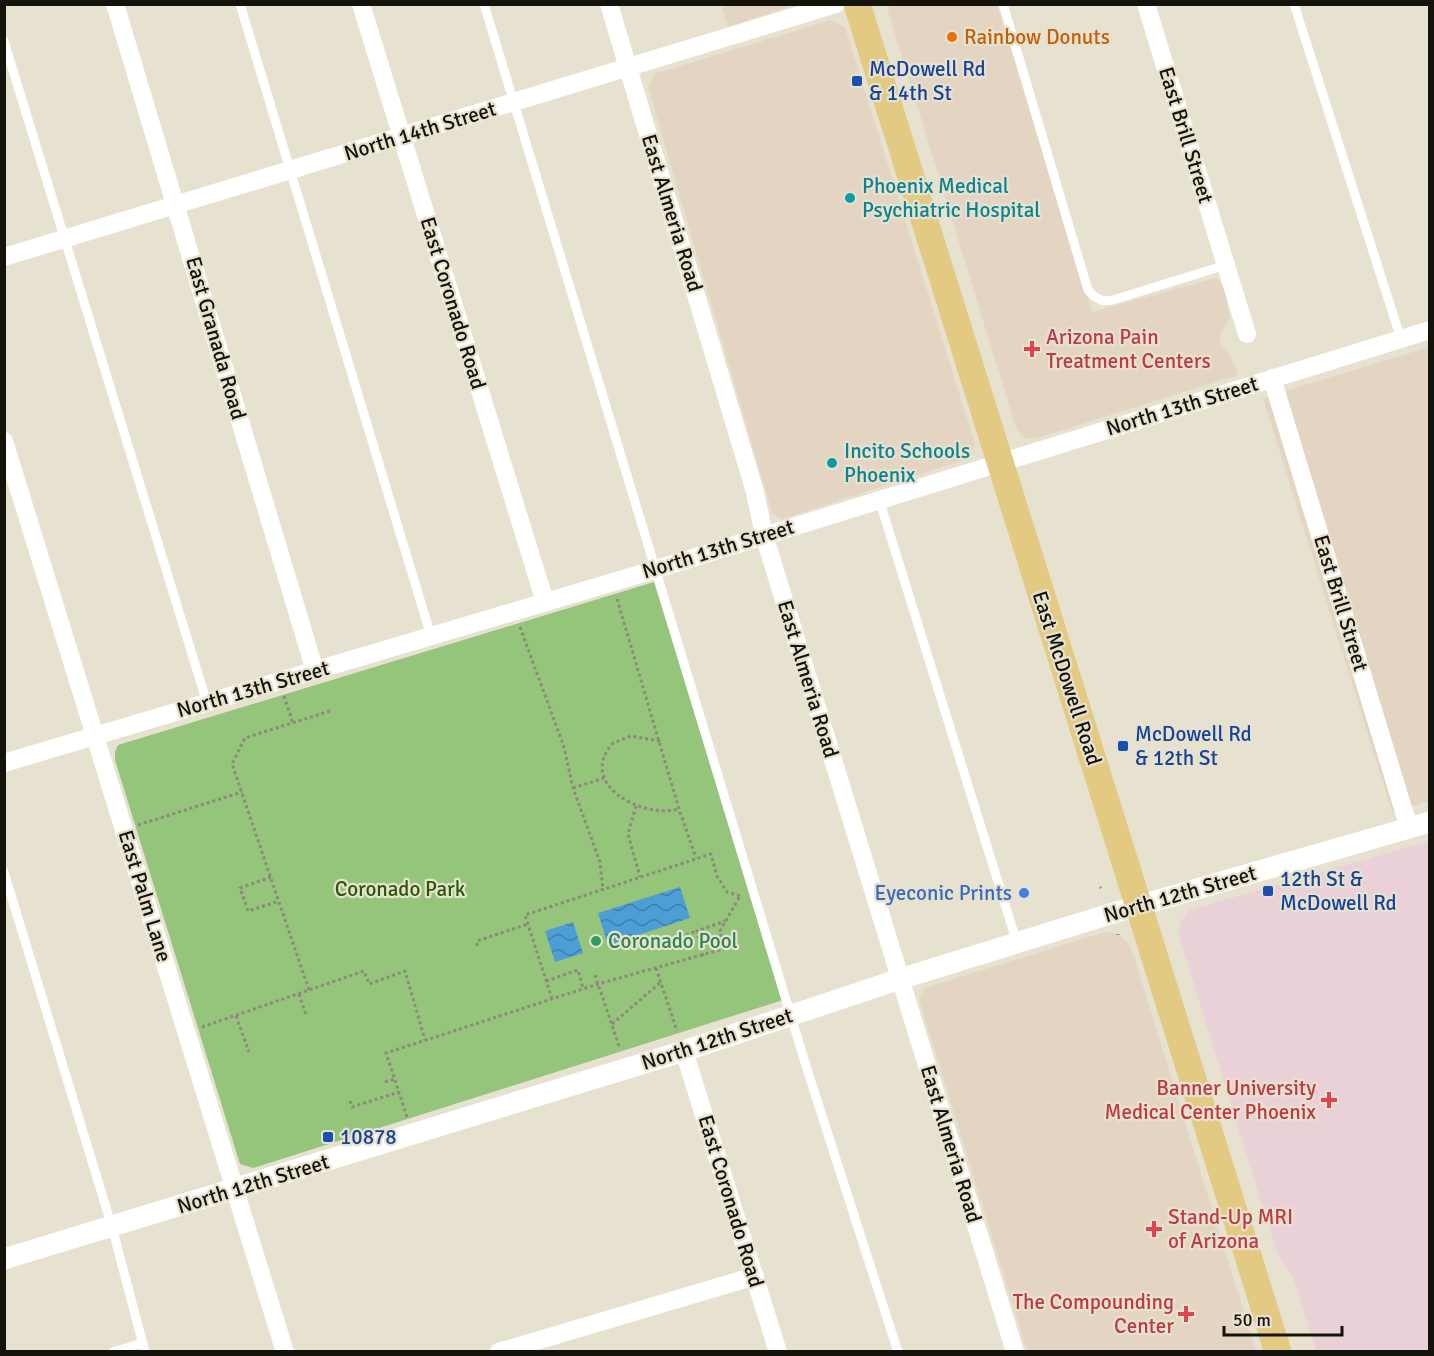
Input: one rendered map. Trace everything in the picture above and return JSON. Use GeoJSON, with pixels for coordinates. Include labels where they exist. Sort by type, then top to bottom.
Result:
{"type":"FeatureCollection","features":[{"type":"Feature","properties":{"kind":"main road","name":"East McDowell Road"},"geometry":{"type":"LineString","coordinates":[[857,4],[1278,1352]]}},
{"type":"Feature","properties":{"kind":"street","name":"East Granada Road"},"geometry":{"type":"LineString","coordinates":[[116,4],[315,671]]}},
{"type":"Feature","properties":{"kind":"street","name":"East Coronado Road"},"geometry":{"type":"LineString","coordinates":[[361,4],[545,602]]}},
{"type":"Feature","properties":{"kind":"street","name":"East Almeria Road"},"geometry":{"type":"LineString","coordinates":[[609,4],[755,492],[764,535],[1015,1352]]}},
{"type":"Feature","properties":{"kind":"street","name":"North 14th Street"},"geometry":{"type":"LineString","coordinates":[[4,257],[836,4]]}},
{"type":"Feature","properties":{"kind":"street","name":"East Brill Street"},"geometry":{"type":"LineString","coordinates":[[1146,4],[1247,334]]}},
{"type":"Feature","properties":{"kind":"street","name":"North 13th Street"},"geometry":{"type":"LineString","coordinates":[[4,763],[657,569],[1430,330]]}},
{"type":"Feature","properties":{"kind":"street","name":"East Brill Street"},"geometry":{"type":"LineString","coordinates":[[1272,378],[1409,828]]}},
{"type":"Feature","properties":{"kind":"street","name":"East Palm Lane"},"geometry":{"type":"LineString","coordinates":[[4,441],[285,1352]]}},
{"type":"Feature","properties":{"kind":"street","name":"North 12th Street"},"geometry":{"type":"LineString","coordinates":[[4,1259],[235,1189],[680,1041],[792,1015],[1139,905],[1430,822]]}},
{"type":"Feature","properties":{"kind":"street","name":"East Coronado Road"},"geometry":{"type":"LineString","coordinates":[[680,1041],[778,1352]]}},
{"type":"Feature","properties":{"kind":"street"},"geometry":{"type":"LineString","coordinates":[[500,1352],[755,1276]]}},
{"type":"Feature","properties":{"kind":"lane"},"geometry":{"type":"LineString","coordinates":[[240,4],[431,636]]}},
{"type":"Feature","properties":{"kind":"lane"},"geometry":{"type":"LineString","coordinates":[[484,4],[792,1015],[898,1352]]}},
{"type":"Feature","properties":{"kind":"lane"},"geometry":{"type":"LineString","coordinates":[[1003,4],[1088,290],[1103,301],[1113,300],[1226,265]]}},
{"type":"Feature","properties":{"kind":"lane"},"geometry":{"type":"LineString","coordinates":[[1294,4],[1401,339]]}},
{"type":"Feature","properties":{"kind":"lane"},"geometry":{"type":"LineString","coordinates":[[4,41],[207,703]]}},
{"type":"Feature","properties":{"kind":"lane"},"geometry":{"type":"LineString","coordinates":[[879,499],[1017,943]]}},
{"type":"Feature","properties":{"kind":"lane"},"geometry":{"type":"LineString","coordinates":[[4,872],[112,1227],[143,1347],[113,1352]]}},
{"type":"Feature","properties":{"kind":"path"},"geometry":{"type":"LineString","coordinates":[[616,595],[679,809],[696,858]]}},
{"type":"Feature","properties":{"kind":"path"},"geometry":{"type":"LineString","coordinates":[[519,624],[564,747],[573,788],[600,862],[603,890]]}},
{"type":"Feature","properties":{"kind":"path"},"geometry":{"type":"LineString","coordinates":[[284,695],[293,723]]}},
{"type":"Feature","properties":{"kind":"path"},"geometry":{"type":"LineString","coordinates":[[309,990],[232,764],[245,738],[330,711]]}},
{"type":"Feature","properties":{"kind":"path"},"geometry":{"type":"LineString","coordinates":[[660,741],[631,736],[613,743],[602,764],[604,778],[622,798],[636,806],[660,812],[679,809]]}},
{"type":"Feature","properties":{"kind":"path"},"geometry":{"type":"LineString","coordinates":[[573,788],[604,778]]}},
{"type":"Feature","properties":{"kind":"path"},"geometry":{"type":"LineString","coordinates":[[138,825],[242,792]]}},
{"type":"Feature","properties":{"kind":"path"},"geometry":{"type":"LineString","coordinates":[[636,806],[629,839],[640,878]]}},
{"type":"Feature","properties":{"kind":"path"},"geometry":{"type":"LineString","coordinates":[[552,999],[525,915],[711,854],[717,876],[727,892],[740,896],[746,894]]}},
{"type":"Feature","properties":{"kind":"path"},"geometry":{"type":"LineString","coordinates":[[271,877],[240,888],[248,911],[279,901]]}},
{"type":"Feature","properties":{"kind":"path"},"geometry":{"type":"LineString","coordinates":[[407,1117],[386,1053],[583,988],[723,949],[720,931],[740,896]]}},
{"type":"Feature","properties":{"kind":"path"},"geometry":{"type":"LineString","coordinates":[[686,935],[725,921]]}},
{"type":"Feature","properties":{"kind":"path"},"geometry":{"type":"LineString","coordinates":[[477,946],[477,941],[528,924]]}},
{"type":"Feature","properties":{"kind":"path"},"geometry":{"type":"LineString","coordinates":[[697,931],[703,956]]}},
{"type":"Feature","properties":{"kind":"path"},"geometry":{"type":"LineString","coordinates":[[656,968],[680,1041]]}},
{"type":"Feature","properties":{"kind":"path"},"geometry":{"type":"LineString","coordinates":[[546,981],[578,970],[583,988]]}},
{"type":"Feature","properties":{"kind":"path"},"geometry":{"type":"LineString","coordinates":[[187,1033],[364,971],[369,984],[405,971],[425,1040]]}},
{"type":"Feature","properties":{"kind":"path"},"geometry":{"type":"LineString","coordinates":[[595,975],[620,1049]]}},
{"type":"Feature","properties":{"kind":"path"},"geometry":{"type":"LineString","coordinates":[[612,1024],[660,982]]}},
{"type":"Feature","properties":{"kind":"path"},"geometry":{"type":"LineString","coordinates":[[300,994],[306,1015]]}},
{"type":"Feature","properties":{"kind":"path"},"geometry":{"type":"LineString","coordinates":[[236,1016],[249,1052]]}},
{"type":"Feature","properties":{"kind":"path"},"geometry":{"type":"LineString","coordinates":[[385,1082],[395,1079]]}},
{"type":"Feature","properties":{"kind":"path"},"geometry":{"type":"LineString","coordinates":[[350,1101],[352,1107],[399,1092]]}},
{"type":"Feature","properties":{"kind":"shaded area"},"geometry":{"type":"Polygon","coordinates":[[[721,4],[795,4],[795,5],[728,27],[721,4]]]}},
{"type":"Feature","properties":{"kind":"shaded area"},"geometry":{"type":"Polygon","coordinates":[[[889,5],[997,5],[1092,312],[1216,278],[1224,286],[1230,318],[1222,330],[1219,342],[1231,358],[1238,375],[1037,438],[1027,439],[1021,435],[1016,428],[888,11],[889,5]]]}},
{"type":"Feature","properties":{"kind":"shaded area"},"geometry":{"type":"Polygon","coordinates":[[[831,20],[845,27],[975,444],[967,459],[782,519],[772,513],[648,87],[654,74],[831,20]]]}},
{"type":"Feature","properties":{"kind":"shaded area"},"geometry":{"type":"Polygon","coordinates":[[[1429,347],[1429,801],[1392,812],[1263,398],[1429,347]]]}},
{"type":"Feature","properties":{"kind":"shaded area","name":"Banner University Medical Center Phoenix"},"geometry":{"type":"Polygon","coordinates":[[[1429,841],[1429,1351],[1316,1351],[1294,1280],[1277,1253],[1179,936],[1180,922],[1190,910],[1429,841]]]}},
{"type":"Feature","properties":{"kind":"shaded area"},"geometry":{"type":"Polygon","coordinates":[[[1105,932],[1120,934],[1131,947],[1256,1351],[1027,1351],[919,999],[925,988],[1105,932]]]}},
{"type":"Feature","properties":{"kind":"green space","name":"Coronado Park"},"geometry":{"type":"Polygon","coordinates":[[[654,582],[783,1000],[253,1168],[240,1164],[115,760],[118,745],[654,582]]]}},
{"type":"Feature","properties":{"kind":"water"},"geometry":{"type":"Polygon","coordinates":[[[680,887],[690,918],[608,945],[598,913],[680,887]]]}},
{"type":"Feature","properties":{"kind":"water"},"geometry":{"type":"Polygon","coordinates":[[[573,922],[583,953],[555,962],[545,931],[573,922]]]}},
{"type":"Feature","properties":{"kind":"place","name":"Rainbow Donuts"},"geometry":{"type":"Point","coordinates":[952,37]}},
{"type":"Feature","properties":{"kind":"place","name":"McDowell Rd & 14th St"},"geometry":{"type":"Point","coordinates":[857,81]}},
{"type":"Feature","properties":{"kind":"place","name":"Phoenix Medical Psychiatric Hospital"},"geometry":{"type":"Point","coordinates":[850,198]}},
{"type":"Feature","properties":{"kind":"place","name":"Arizona Pain Treatment Centers"},"geometry":{"type":"Point","coordinates":[1032,349]}},
{"type":"Feature","properties":{"kind":"place","name":"Incito Schools Phoenix"},"geometry":{"type":"Point","coordinates":[832,463]}},
{"type":"Feature","properties":{"kind":"place","name":"McDowell Rd & 12th St"},"geometry":{"type":"Point","coordinates":[1123,746]}},
{"type":"Feature","properties":{"kind":"place","name":"12th St & McDowell Rd"},"geometry":{"type":"Point","coordinates":[1268,891]}},
{"type":"Feature","properties":{"kind":"place","name":"Eyeconic Prints"},"geometry":{"type":"Point","coordinates":[1024,893]}},
{"type":"Feature","properties":{"kind":"place","name":"Coronado Pool"},"geometry":{"type":"Point","coordinates":[596,941]}},
{"type":"Feature","properties":{"kind":"place","name":"Banner University Medical Center Phoenix"},"geometry":{"type":"Point","coordinates":[1329,1100]}},
{"type":"Feature","properties":{"kind":"place","name":"10878"},"geometry":{"type":"Point","coordinates":[328,1137]}},
{"type":"Feature","properties":{"kind":"place","name":"Stand-Up MRI of Arizona"},"geometry":{"type":"Point","coordinates":[1154,1229]}},
{"type":"Feature","properties":{"kind":"place","name":"The Compounding Center"},"geometry":{"type":"Point","coordinates":[1186,1314]}}]}
